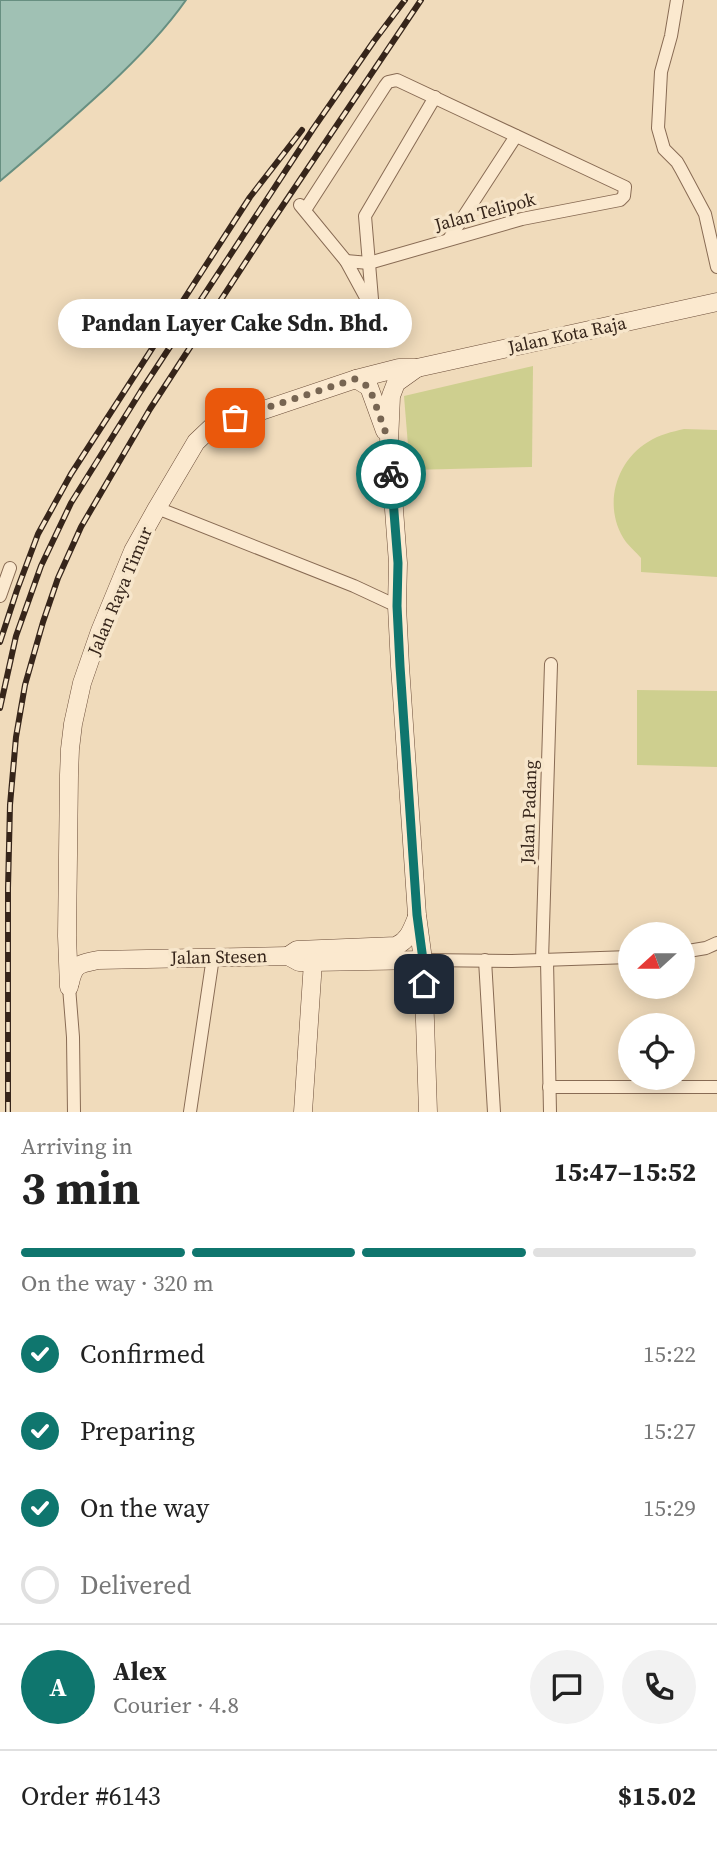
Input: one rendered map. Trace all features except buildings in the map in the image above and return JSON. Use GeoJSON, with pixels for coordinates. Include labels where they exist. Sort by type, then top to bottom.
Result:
{"type":"FeatureCollection","features":[{"type":"Feature","properties":{"kind":"main road","name":"Jalan Kota Raja"},"geometry":{"type":"LineString","coordinates":[[417,368],[717,302]]}},
{"type":"Feature","properties":{"kind":"main road","name":"Jalan Raya Timur"},"geometry":{"type":"LineString","coordinates":[[69,987],[67,936],[70,749],[73,724],[82,683],[100,631],[133,551],[157,508],[196,442],[215,424],[355,379],[399,368],[417,368]]}},
{"type":"Feature","properties":{"kind":"main road"},"geometry":{"type":"LineString","coordinates":[[417,368],[396,383],[391,396],[389,442],[417,915],[423,960],[428,1112]]}},
{"type":"Feature","properties":{"kind":"main road"},"geometry":{"type":"LineString","coordinates":[[355,379],[369,387],[389,442]]}},
{"type":"Feature","properties":{"kind":"main road"},"geometry":{"type":"LineString","coordinates":[[288,956],[297,950],[396,946],[403,943],[409,935],[417,915]]}},
{"type":"Feature","properties":{"kind":"main road"},"geometry":{"type":"LineString","coordinates":[[67,936],[75,953],[98,960]]}},
{"type":"Feature","properties":{"kind":"main road","name":"Jalan Stesen"},"geometry":{"type":"LineString","coordinates":[[98,960],[288,956],[299,962],[423,960]]}},
{"type":"Feature","properties":{"kind":"main road"},"geometry":{"type":"LineString","coordinates":[[69,987],[75,968],[80,964],[98,960]]}},
{"type":"Feature","properties":{"kind":"main road"},"geometry":{"type":"LineString","coordinates":[[303,1112],[313,962]]}},
{"type":"Feature","properties":{"kind":"street"},"geometry":{"type":"LineString","coordinates":[[677,0],[662,72],[657,128],[664,149],[681,169],[705,214],[717,267]]}},
{"type":"Feature","properties":{"kind":"street"},"geometry":{"type":"LineString","coordinates":[[435,97],[365,216],[373,311],[346,261],[302,207],[388,82],[397,80],[435,97],[516,136],[449,239]]}},
{"type":"Feature","properties":{"kind":"street","name":"Jalan Telipok"},"geometry":{"type":"LineString","coordinates":[[346,261],[369,263],[522,219],[620,200],[624,196],[625,187],[516,136]]}},
{"type":"Feature","properties":{"kind":"street"},"geometry":{"type":"LineString","coordinates":[[157,508],[354,586],[397,606]]}},
{"type":"Feature","properties":{"kind":"street"},"geometry":{"type":"LineString","coordinates":[[0,596],[10,568]]}},
{"type":"Feature","properties":{"kind":"street","name":"Jalan Padang"},"geometry":{"type":"LineString","coordinates":[[550,1112],[544,960],[551,664]]}},
{"type":"Feature","properties":{"kind":"street"},"geometry":{"type":"LineString","coordinates":[[695,950],[717,943]]}},
{"type":"Feature","properties":{"kind":"street"},"geometry":{"type":"LineString","coordinates":[[190,1112],[213,957]]}},
{"type":"Feature","properties":{"kind":"street"},"geometry":{"type":"LineString","coordinates":[[423,960],[618,957]]}},
{"type":"Feature","properties":{"kind":"street"},"geometry":{"type":"LineString","coordinates":[[485,960],[494,1112]]}},
{"type":"Feature","properties":{"kind":"street"},"geometry":{"type":"LineString","coordinates":[[69,987],[74,1112]]}},
{"type":"Feature","properties":{"kind":"street"},"geometry":{"type":"LineString","coordinates":[[549,1087],[717,1087]]}},
{"type":"Feature","properties":{"kind":"green space"},"geometry":{"type":"Polygon","coordinates":[[[533,366],[532,467],[410,470],[404,396],[533,366]]]}},
{"type":"Feature","properties":{"kind":"green space"},"geometry":{"type":"Polygon","coordinates":[[[684,429],[717,430],[717,577],[641,572],[641,558],[626,542],[615,515],[616,487],[627,461],[652,439],[684,429]]]}},
{"type":"Feature","properties":{"kind":"green space"},"geometry":{"type":"Polygon","coordinates":[[[637,690],[717,691],[717,767],[637,765],[637,690]]]}},
{"type":"Feature","properties":{"kind":"shaded area"},"geometry":{"type":"Polygon","coordinates":[[[0,0],[186,0],[127,68],[0,181],[0,0]]]}},
{"type":"Feature","properties":{"kind":"railway"},"geometry":{"type":"LineString","coordinates":[[0,708],[16,636],[41,566],[71,503],[313,129],[405,0]]}},
{"type":"Feature","properties":{"kind":"railway"},"geometry":{"type":"LineString","coordinates":[[8,1112],[8,888],[10,805],[16,737],[25,685],[58,578],[81,527],[150,409],[421,0]]}},
{"type":"Feature","properties":{"kind":"railway"},"geometry":{"type":"LineString","coordinates":[[0,642],[38,534],[71,474],[250,197],[302,130]]}},
{"type":"Feature","properties":{"kind":"way so far"},"geometry":{"type":"LineString","coordinates":[[235,418],[355,379],[369,387],[374,400],[389,442],[391,474]]}},
{"type":"Feature","properties":{"kind":"place","name":"Pandan Layer Cake Sdn. Bhd."},"geometry":{"type":"Point","coordinates":[235,418]}},
{"type":"Feature","properties":{"kind":"route"},"geometry":{"type":"LineString","coordinates":[[391,474],[398,563],[400,666],[424,984]]}}]}
